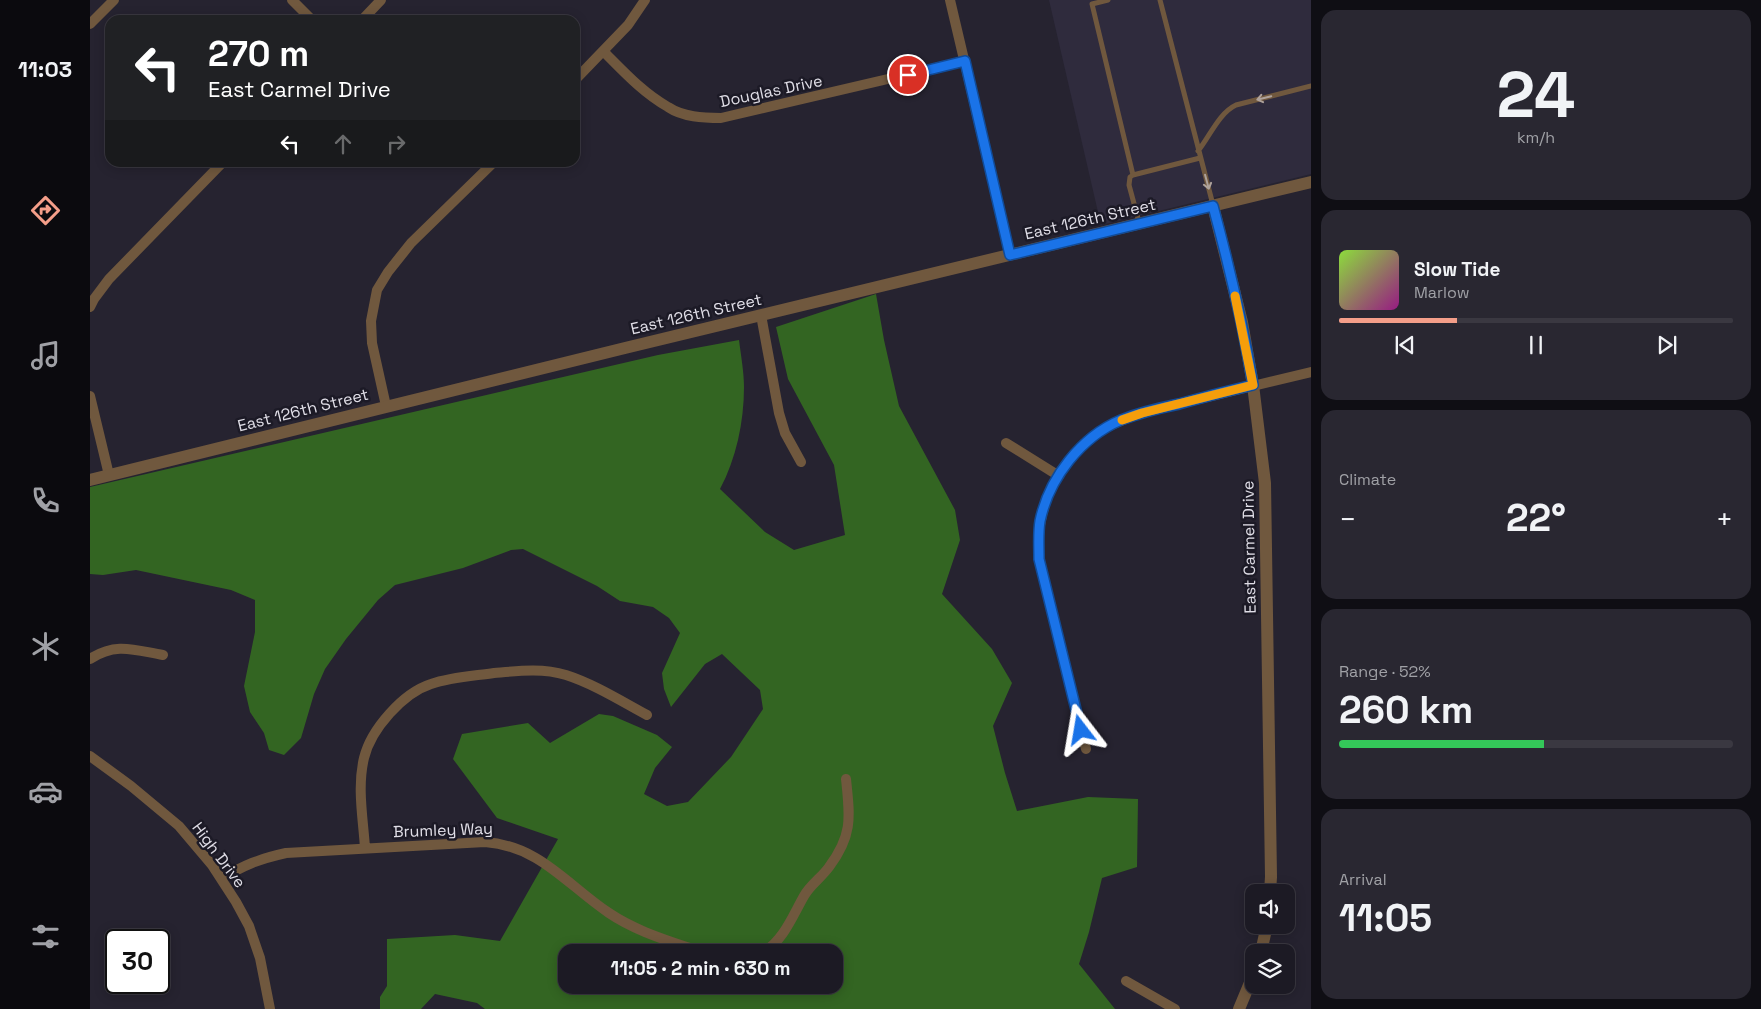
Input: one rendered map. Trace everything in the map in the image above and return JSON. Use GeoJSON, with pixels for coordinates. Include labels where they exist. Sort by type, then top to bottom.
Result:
{"type":"FeatureCollection","features":[{"type":"Feature","properties":{"kind":"street"},"geometry":{"type":"LineString","coordinates":[[90,24],[114,0]]}},
{"type":"Feature","properties":{"kind":"street"},"geometry":{"type":"LineString","coordinates":[[292,0],[307,15]]}},
{"type":"Feature","properties":{"kind":"street"},"geometry":{"type":"LineString","coordinates":[[367,15],[381,0]]}},
{"type":"Feature","properties":{"kind":"street"},"geometry":{"type":"LineString","coordinates":[[580,75],[628,25],[645,0]]}},
{"type":"Feature","properties":{"kind":"street"},"geometry":{"type":"LineString","coordinates":[[950,0],[1010,255]]}},
{"type":"Feature","properties":{"kind":"street","name":"Douglas Drive"},"geometry":{"type":"LineString","coordinates":[[603,51],[638,85],[668,108],[700,117],[721,118],[965,61]]}},
{"type":"Feature","properties":{"kind":"street"},"geometry":{"type":"LineString","coordinates":[[90,307],[109,279],[218,167]]}},
{"type":"Feature","properties":{"kind":"street"},"geometry":{"type":"LineString","coordinates":[[386,406],[372,343],[371,321],[378,290],[388,272],[411,243],[489,167]]}},
{"type":"Feature","properties":{"kind":"street","name":"East 126th Street"},"geometry":{"type":"LineString","coordinates":[[90,480],[386,406],[1311,182]]}},
{"type":"Feature","properties":{"kind":"street","name":"East Carmel Drive"},"geometry":{"type":"LineString","coordinates":[[1213,206],[1242,322],[1253,385],[1264,482],[1270,884]]}},
{"type":"Feature","properties":{"kind":"street"},"geometry":{"type":"LineString","coordinates":[[761,315],[779,413],[786,433],[801,462]]}},
{"type":"Feature","properties":{"kind":"street"},"geometry":{"type":"LineString","coordinates":[[1086,749],[1039,559],[1038,537],[1040,520],[1059,476],[1077,451],[1094,436],[1119,421],[1142,413],[1311,372]]}},
{"type":"Feature","properties":{"kind":"street"},"geometry":{"type":"LineString","coordinates":[[90,396],[109,475]]}},
{"type":"Feature","properties":{"kind":"street"},"geometry":{"type":"LineString","coordinates":[[1006,443],[1059,476]]}},
{"type":"Feature","properties":{"kind":"street"},"geometry":{"type":"LineString","coordinates":[[90,659],[101,652],[117,648],[163,654]]}},
{"type":"Feature","properties":{"kind":"street"},"geometry":{"type":"LineString","coordinates":[[365,848],[360,778],[364,755],[380,724],[403,699],[429,684],[455,677],[531,670],[550,672],[581,681],[647,715]]}},
{"type":"Feature","properties":{"kind":"street","name":"High Drive"},"geometry":{"type":"LineString","coordinates":[[90,756],[131,786],[179,826],[196,844],[221,879],[249,926],[260,958],[270,1009]]}},
{"type":"Feature","properties":{"kind":"street"},"geometry":{"type":"LineString","coordinates":[[776,944],[805,894],[829,868],[844,846],[850,816],[846,779]]}},
{"type":"Feature","properties":{"kind":"street","name":"Brumley Way"},"geometry":{"type":"LineString","coordinates":[[221,879],[241,867],[260,859],[286,853],[485,842],[498,843],[518,849],[552,867],[609,913],[639,930],[678,944]]}},
{"type":"Feature","properties":{"kind":"street"},"geometry":{"type":"LineString","coordinates":[[1126,981],[1175,1009]]}},
{"type":"Feature","properties":{"kind":"street"},"geometry":{"type":"LineString","coordinates":[[1239,1009],[1245,994]]}},
{"type":"Feature","properties":{"kind":"lane"},"geometry":{"type":"LineString","coordinates":[[1108,0],[1092,4],[1133,175]]}},
{"type":"Feature","properties":{"kind":"lane"},"geometry":{"type":"LineString","coordinates":[[1160,0],[1213,206]]}},
{"type":"Feature","properties":{"kind":"lane"},"geometry":{"type":"LineString","coordinates":[[1198,151],[1222,116],[1236,104],[1311,86]]}},
{"type":"Feature","properties":{"kind":"lane"},"geometry":{"type":"LineString","coordinates":[[1140,224],[1129,185],[1129,180],[1133,175],[1200,158]]}},
{"type":"Feature","properties":{"kind":"shaded area"},"geometry":{"type":"Polygon","coordinates":[[[1049,0],[1311,0],[1311,174],[1101,225],[1049,0]]]}},
{"type":"Feature","properties":{"kind":"green space"},"geometry":{"type":"Polygon","coordinates":[[[876,294],[899,406],[955,510],[960,540],[942,594],[992,649],[1012,683],[993,726],[1017,811],[1088,797],[1138,799],[1137,867],[1102,878],[1079,964],[1115,1009],[485,1009],[477,1003],[435,994],[421,1009],[380,1009],[380,997],[387,986],[387,939],[455,935],[500,941],[558,839],[497,818],[453,759],[462,734],[528,723],[550,743],[599,714],[613,716],[657,735],[672,747],[655,768],[644,794],[667,806],[688,802],[731,757],[763,709],[760,690],[722,654],[705,664],[671,707],[664,689],[662,673],[680,633],[669,618],[653,607],[620,601],[597,586],[523,549],[511,550],[463,568],[395,585],[378,600],[346,639],[325,669],[314,694],[301,738],[284,755],[269,750],[264,733],[250,712],[244,686],[255,632],[255,600],[231,590],[136,570],[103,575],[90,574],[90,487],[658,355],[739,340],[744,381],[741,427],[735,453],[720,489],[765,532],[794,550],[845,535],[834,465],[788,379],[776,327],[876,294]]]}},
{"type":"Feature","properties":{"kind":"slow traffic"},"geometry":{"type":"LineString","coordinates":[[1122,420],[1142,413],[1253,385],[1242,322],[1235,296]]}},
{"type":"Feature","properties":{"kind":"route"},"geometry":{"type":"LineString","coordinates":[[908,75],[965,61],[1010,255],[1213,206],[1242,322],[1253,385],[1142,413],[1119,421],[1094,436],[1077,451],[1063,470],[1052,489],[1040,520],[1038,537],[1039,559],[1081,730]]}}]}
